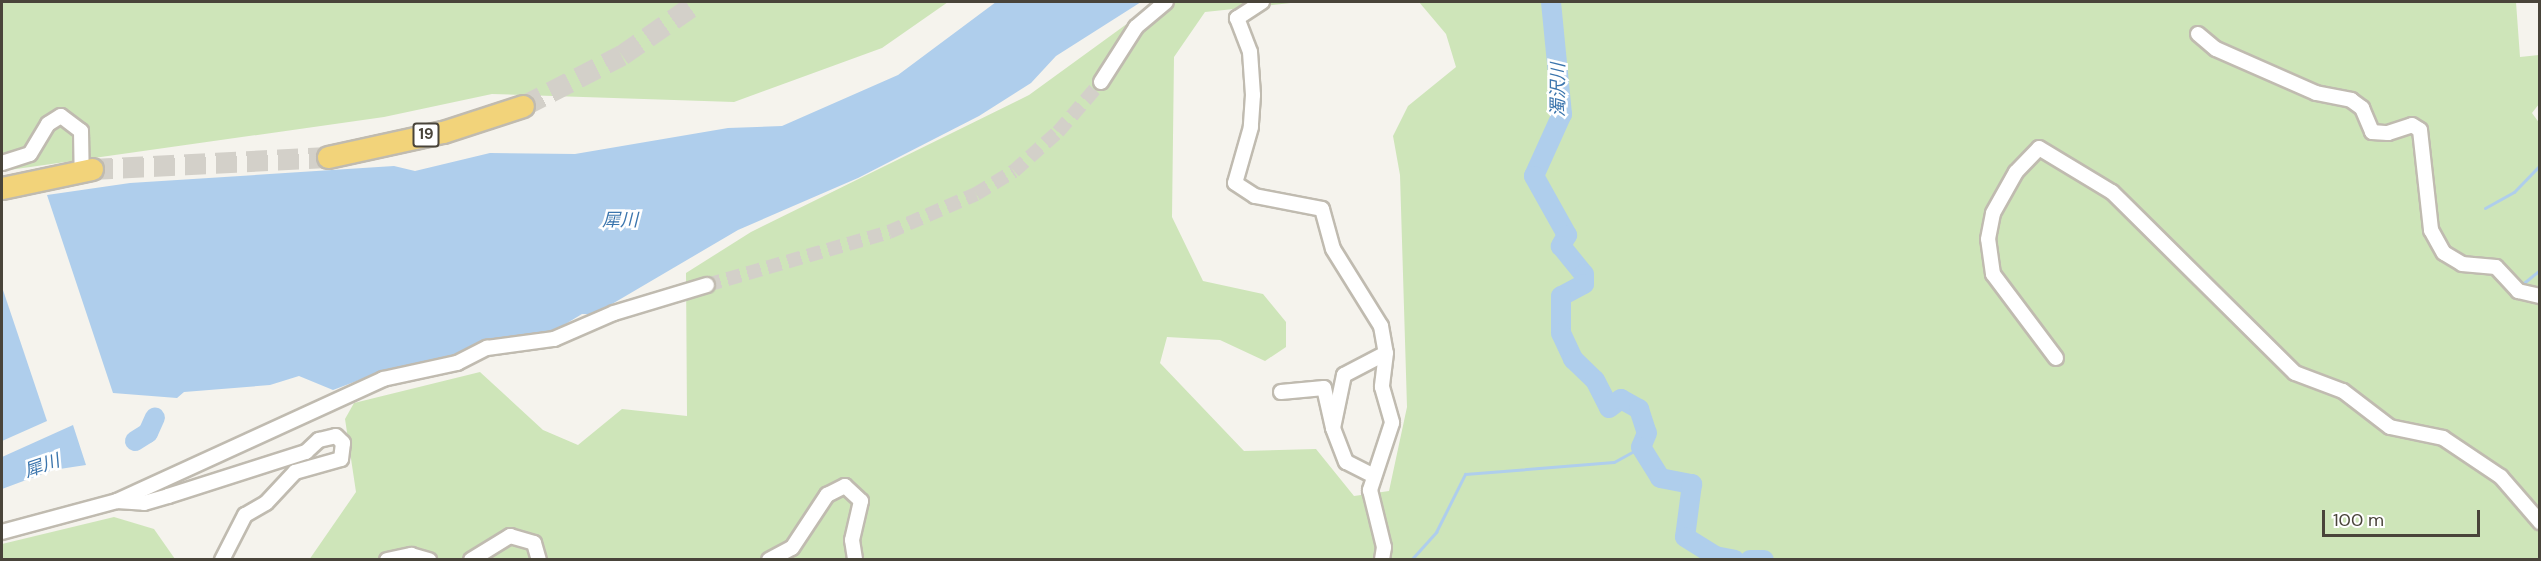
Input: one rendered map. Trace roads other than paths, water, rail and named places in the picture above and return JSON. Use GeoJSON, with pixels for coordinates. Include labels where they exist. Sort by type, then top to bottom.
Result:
{"type":"FeatureCollection","features":[{"type":"Feature","properties":{"kind":"highway","name":"19"},"geometry":{"type":"LineString","coordinates":[[328,157],[442,132],[523,106]]}},
{"type":"Feature","properties":{"kind":"highway"},"geometry":{"type":"LineString","coordinates":[[2,188],[87,169]]}},
{"type":"Feature","properties":{"kind":"street"},"geometry":{"type":"LineString","coordinates":[[1101,82],[1136,27],[1166,2]]}},
{"type":"Feature","properties":{"kind":"street"},"geometry":{"type":"LineString","coordinates":[[1262,2],[1237,18],[1250,52],[1253,95],[1251,127],[1234,183],[1255,196],[1322,209],[1333,249],[1381,326],[1386,353],[1382,387],[1392,423],[1370,490],[1384,546],[1382,560]]}},
{"type":"Feature","properties":{"kind":"street"},"geometry":{"type":"LineString","coordinates":[[2198,34],[2216,49],[2316,93],[2351,100],[2362,108],[2372,132],[2388,134],[2412,125],[2420,130],[2431,230],[2444,253],[2462,264],[2496,267],[2518,291],[2540,296]]}},
{"type":"Feature","properties":{"kind":"street"},"geometry":{"type":"LineString","coordinates":[[2,163],[30,154],[48,124],[61,116],[81,131],[87,169]]}},
{"type":"Feature","properties":{"kind":"street"},"geometry":{"type":"LineString","coordinates":[[2056,358],[1994,274],[1988,239],[1993,213],[2010,182],[2039,148],[2112,192],[2295,374],[2343,391],[2390,427],[2443,438],[2501,477],[2540,522]]}},
{"type":"Feature","properties":{"kind":"street"},"geometry":{"type":"LineString","coordinates":[[2,532],[117,501],[383,379],[457,363],[487,348],[554,339],[614,314],[707,285]]}},
{"type":"Feature","properties":{"kind":"street"},"geometry":{"type":"LineString","coordinates":[[1333,428],[1344,375],[1386,353]]}},
{"type":"Feature","properties":{"kind":"street"},"geometry":{"type":"LineString","coordinates":[[1281,392],[1324,388],[1333,428],[1346,462],[1374,476]]}},
{"type":"Feature","properties":{"kind":"street"},"geometry":{"type":"LineString","coordinates":[[117,501],[144,503],[306,452],[319,440],[336,436],[343,443],[341,459],[295,472],[266,503],[244,515],[222,560]]}},
{"type":"Feature","properties":{"kind":"street"},"geometry":{"type":"LineString","coordinates":[[769,560],[792,548],[827,495],[845,486],[861,501],[852,540],[855,560]]}},
{"type":"Feature","properties":{"kind":"street"},"geometry":{"type":"LineString","coordinates":[[471,560],[510,537],[524,537],[534,543],[539,560]]}},
{"type":"Feature","properties":{"kind":"street"},"geometry":{"type":"LineString","coordinates":[[387,560],[411,555],[429,560]]}},
{"type":"Feature","properties":{"kind":"water"},"geometry":{"type":"Polygon","coordinates":[[[996,2],[1141,2],[1056,56],[1031,83],[979,116],[858,178],[738,230],[595,314],[582,314],[554,331],[488,339],[452,358],[378,373],[333,390],[299,376],[270,385],[184,392],[177,398],[113,393],[47,195],[130,183],[394,166],[415,171],[490,153],[575,154],[728,128],[782,126],[898,75],[996,2]]]}},
{"type":"Feature","properties":{"kind":"water"},"geometry":{"type":"Polygon","coordinates":[[[2,287],[47,421],[2,441],[2,287]]]}},
{"type":"Feature","properties":{"kind":"water"},"geometry":{"type":"Polygon","coordinates":[[[73,425],[86,465],[53,470],[2,489],[2,457],[73,425]]]}},
{"type":"Feature","properties":{"kind":"waterway","name":"濁沢川"},"geometry":{"type":"LineString","coordinates":[[1551,2],[1562,114],[1534,176],[1567,235],[1561,246],[1584,274],[1584,284],[1561,296],[1561,333],[1573,359],[1595,380],[1609,408],[1621,399],[1639,409],[1647,433],[1641,447],[1660,478],[1692,484],[1685,537],[1715,556],[1735,560]]}},
{"type":"Feature","properties":{"kind":"waterway"},"geometry":{"type":"LineString","coordinates":[[2485,208],[2514,192],[2540,165]]}},
{"type":"Feature","properties":{"kind":"waterway"},"geometry":{"type":"LineString","coordinates":[[2520,286],[2540,270]]}},
{"type":"Feature","properties":{"kind":"waterway","name":"犀川"},"geometry":{"type":"LineString","coordinates":[[135,441],[148,433],[155,417]]}},
{"type":"Feature","properties":{"kind":"waterway"},"geometry":{"type":"LineString","coordinates":[[1411,560],[1436,532],[1465,474],[1614,462],[1641,447]]}},
{"type":"Feature","properties":{"kind":"waterway","name":"濁沢川"},"geometry":{"type":"LineString","coordinates":[[1750,560],[1764,560]]}},
{"type":"Feature","properties":{"kind":"tunnel"},"geometry":{"type":"LineString","coordinates":[[523,106],[622,55],[698,2]]}},
{"type":"Feature","properties":{"kind":"tunnel"},"geometry":{"type":"LineString","coordinates":[[707,285],[889,232],[976,194],[1014,171],[1058,132],[1101,82]]}},
{"type":"Feature","properties":{"kind":"tunnel"},"geometry":{"type":"LineString","coordinates":[[92,169],[328,157]]}}]}
